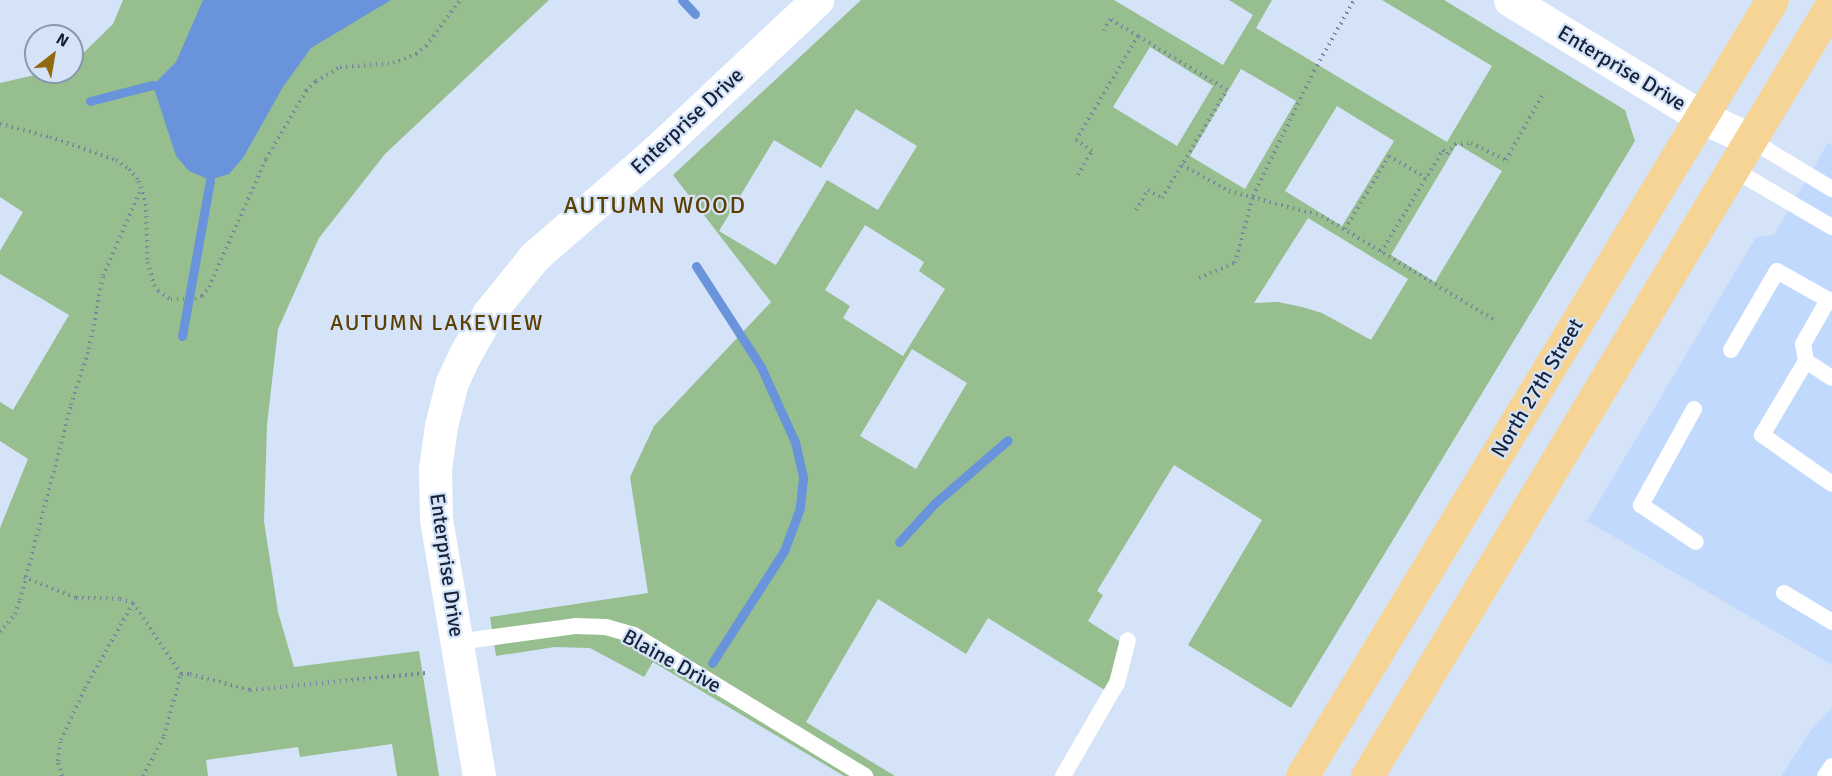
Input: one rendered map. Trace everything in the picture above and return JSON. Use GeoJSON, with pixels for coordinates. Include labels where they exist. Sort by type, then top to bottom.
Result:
{"type":"FeatureCollection","features":[{"type":"Feature","properties":{"kind":"main road","name":"North 27th Street"},"geometry":{"type":"LineString","coordinates":[[1302,776],[1772,0]]}},
{"type":"Feature","properties":{"kind":"main road"},"geometry":{"type":"LineString","coordinates":[[1367,776],[1731,168],[1832,4]]}},
{"type":"Feature","properties":{"kind":"street","name":"Enterprise Drive"},"geometry":{"type":"LineString","coordinates":[[479,776],[436,519],[435,469],[446,403],[474,336],[500,297],[536,256],[654,153],[817,0]]}},
{"type":"Feature","properties":{"kind":"street","name":"Enterprise Drive"},"geometry":{"type":"LineString","coordinates":[[1510,0],[1702,117],[1749,139]]}},
{"type":"Feature","properties":{"kind":"street","name":"Enterprise Drive"},"geometry":{"type":"LineString","coordinates":[[1702,117],[1731,168]]}},
{"type":"Feature","properties":{"kind":"lane","name":"Enterprise Drive"},"geometry":{"type":"LineString","coordinates":[[1749,139],[1832,189]]}},
{"type":"Feature","properties":{"kind":"lane"},"geometry":{"type":"LineString","coordinates":[[1731,168],[1832,227]]}},
{"type":"Feature","properties":{"kind":"lane"},"geometry":{"type":"LineString","coordinates":[[1731,350],[1777,271],[1830,301],[1803,344],[1806,361],[1762,435],[1832,484]]}},
{"type":"Feature","properties":{"kind":"lane"},"geometry":{"type":"LineString","coordinates":[[1806,361],[1832,378]]}},
{"type":"Feature","properties":{"kind":"lane"},"geometry":{"type":"LineString","coordinates":[[1694,409],[1641,506],[1696,542]]}},
{"type":"Feature","properties":{"kind":"lane"},"geometry":{"type":"LineString","coordinates":[[1784,593],[1832,622]]}},
{"type":"Feature","properties":{"kind":"lane","name":"Blaine Drive"},"geometry":{"type":"LineString","coordinates":[[457,642],[575,626],[606,627],[634,635],[865,776]]}},
{"type":"Feature","properties":{"kind":"lane"},"geometry":{"type":"LineString","coordinates":[[1063,776],[1117,683],[1128,640]]}},
{"type":"Feature","properties":{"kind":"lane"},"geometry":{"type":"LineString","coordinates":[[1825,776],[1832,765]]}},
{"type":"Feature","properties":{"kind":"path"},"geometry":{"type":"LineString","coordinates":[[0,124],[32,130],[116,160],[134,174],[142,188],[147,213],[151,277],[164,296],[195,299],[209,287],[266,159],[297,102],[311,85],[340,67],[393,63],[416,54],[426,46],[460,0]]}},
{"type":"Feature","properties":{"kind":"path"},"geometry":{"type":"LineString","coordinates":[[1199,278],[1234,262],[1253,196],[1314,71],[1354,0]]}},
{"type":"Feature","properties":{"kind":"path"},"geometry":{"type":"LineString","coordinates":[[1104,30],[1110,19],[1227,90],[1162,198],[1148,190],[1136,210]]}},
{"type":"Feature","properties":{"kind":"path"},"geometry":{"type":"LineString","coordinates":[[1078,174],[1092,151],[1076,140],[1138,36]]}},
{"type":"Feature","properties":{"kind":"path"},"geometry":{"type":"LineString","coordinates":[[1381,252],[1443,150],[1447,154],[1455,144],[1471,143],[1506,160],[1544,92]]}},
{"type":"Feature","properties":{"kind":"path"},"geometry":{"type":"LineString","coordinates":[[1345,229],[1389,156],[1426,178]]}},
{"type":"Feature","properties":{"kind":"path"},"geometry":{"type":"LineString","coordinates":[[1182,165],[1224,189],[1322,216],[1493,319]]}},
{"type":"Feature","properties":{"kind":"path"},"geometry":{"type":"LineString","coordinates":[[0,632],[17,608],[89,349],[103,276],[142,188]]}},
{"type":"Feature","properties":{"kind":"path"},"geometry":{"type":"LineString","coordinates":[[24,578],[76,598],[120,599],[133,603],[181,674],[164,736],[143,776]]}},
{"type":"Feature","properties":{"kind":"path"},"geometry":{"type":"LineString","coordinates":[[62,776],[58,761],[61,740],[85,688],[133,603]]}},
{"type":"Feature","properties":{"kind":"path"},"geometry":{"type":"LineString","coordinates":[[181,674],[190,674],[250,690],[428,673]]}},
{"type":"Feature","properties":{"kind":"shaded area"},"geometry":{"type":"Polygon","coordinates":[[[1828,143],[1832,145],[1832,665],[1587,521],[1756,237],[1774,235],[1828,143]]]}},
{"type":"Feature","properties":{"kind":"shaded area"},"geometry":{"type":"Polygon","coordinates":[[[1832,708],[1832,776],[1781,776],[1812,729],[1832,708]]]}},
{"type":"Feature","properties":{"kind":"green space"},"geometry":{"type":"Polygon","coordinates":[[[123,0],[549,0],[385,154],[319,238],[278,329],[267,425],[264,521],[278,612],[294,667],[419,651],[439,776],[397,776],[392,744],[300,757],[298,747],[206,760],[208,776],[0,776],[0,528],[28,459],[0,441],[0,402],[13,410],[69,315],[0,274],[0,251],[23,212],[0,197],[0,83],[24,78],[24,84],[84,84],[84,52],[113,24],[123,0]]]}},
{"type":"Feature","properties":{"kind":"green space"},"geometry":{"type":"Polygon","coordinates":[[[861,0],[1114,0],[1223,65],[1253,15],[1229,0],[1272,0],[1256,28],[1447,142],[1492,66],[1382,0],[1444,0],[1625,110],[1635,141],[1291,708],[1188,645],[1262,520],[1174,465],[1097,591],[1103,595],[1088,621],[1133,650],[1108,692],[988,618],[966,654],[878,599],[806,722],[895,776],[844,776],[653,662],[644,677],[590,648],[555,647],[496,656],[490,617],[648,593],[630,477],[654,426],[771,302],[673,175],[861,0]],[[1150,47],[1113,107],[1177,146],[1213,86],[1150,47]],[[1241,69],[1190,156],[1245,189],[1296,101],[1241,69]],[[1337,106],[1285,191],[1342,226],[1394,141],[1337,106]],[[856,109],[821,168],[774,140],[719,231],[776,265],[827,180],[878,210],[917,146],[856,109]],[[1457,144],[1391,255],[1435,282],[1502,171],[1457,144]],[[1308,218],[1254,303],[1278,302],[1322,313],[1371,340],[1408,279],[1308,218]],[[865,225],[825,290],[850,306],[843,318],[903,356],[945,289],[919,271],[924,262],[865,225]],[[912,349],[860,436],[916,469],[967,383],[912,349]]]}},
{"type":"Feature","properties":{"kind":"water"},"geometry":{"type":"Polygon","coordinates":[[[203,0],[391,0],[311,48],[283,87],[243,158],[229,174],[210,180],[189,171],[176,156],[153,85],[176,62],[203,0]]]}},
{"type":"Feature","properties":{"kind":"waterway"},"geometry":{"type":"LineString","coordinates":[[682,0],[695,14]]}},
{"type":"Feature","properties":{"kind":"waterway"},"geometry":{"type":"LineString","coordinates":[[90,101],[153,85]]}},
{"type":"Feature","properties":{"kind":"waterway"},"geometry":{"type":"LineString","coordinates":[[182,336],[210,180]]}},
{"type":"Feature","properties":{"kind":"waterway"},"geometry":{"type":"LineString","coordinates":[[696,266],[761,367],[795,442],[803,478],[800,508],[784,551],[712,663]]}},
{"type":"Feature","properties":{"kind":"waterway"},"geometry":{"type":"LineString","coordinates":[[899,542],[935,503],[1008,440]]}},
{"type":"Feature","properties":{"kind":"district","name":"AUTUMN WOOD"},"geometry":{"type":"Point","coordinates":[655,206]}},
{"type":"Feature","properties":{"kind":"district","name":"AUTUMN LAKEVIEW"},"geometry":{"type":"Point","coordinates":[437,323]}}]}
